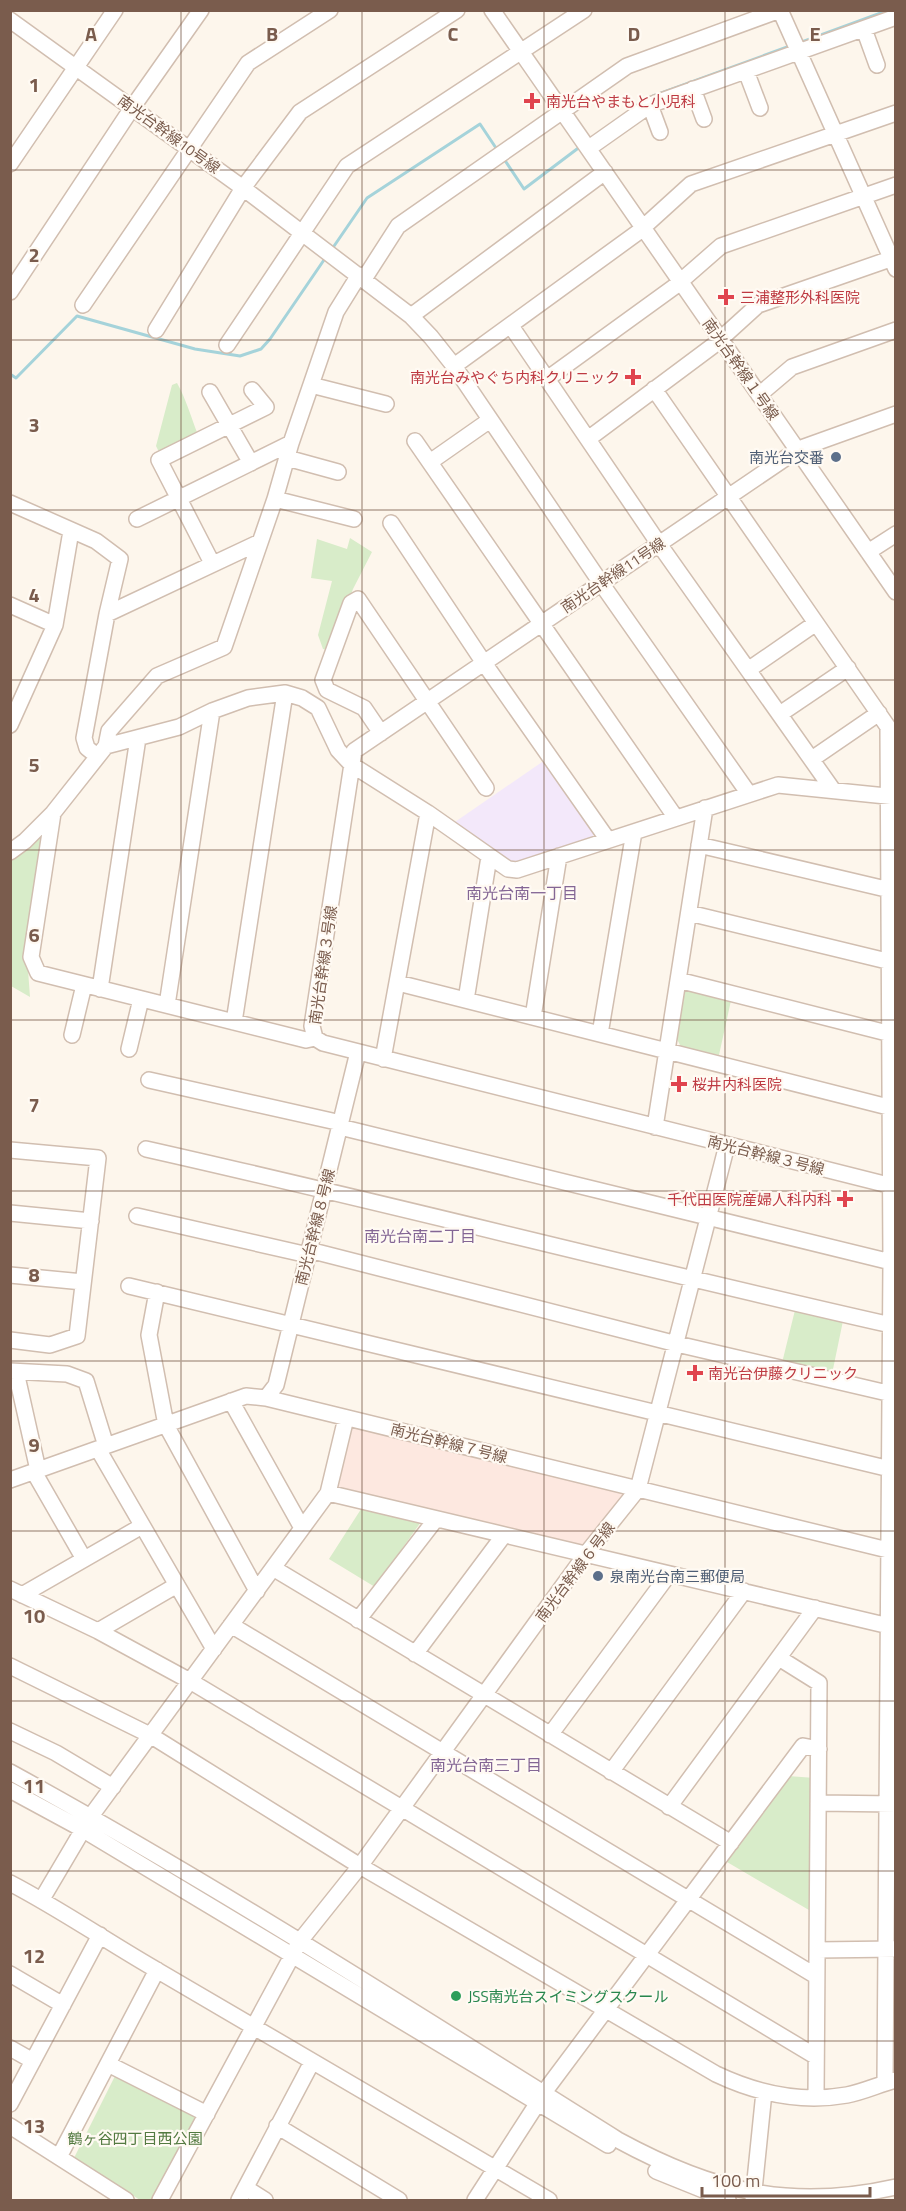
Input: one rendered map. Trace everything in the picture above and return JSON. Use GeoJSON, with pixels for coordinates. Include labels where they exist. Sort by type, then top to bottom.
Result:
{"type":"FeatureCollection","features":[{"type":"Feature","properties":{"kind":"street"},"geometry":{"type":"LineString","coordinates":[[10,164],[116,10]]}},
{"type":"Feature","properties":{"kind":"street"},"geometry":{"type":"LineString","coordinates":[[10,292],[132,108],[201,10]]}},
{"type":"Feature","properties":{"kind":"street"},"geometry":{"type":"LineString","coordinates":[[83,305],[248,63],[330,10]]}},
{"type":"Feature","properties":{"kind":"street"},"geometry":{"type":"LineString","coordinates":[[156,330],[243,188],[300,112],[457,10]]}},
{"type":"Feature","properties":{"kind":"street","name":"南光台幹線１号線"},"geometry":{"type":"LineString","coordinates":[[492,10],[896,592]]}},
{"type":"Feature","properties":{"kind":"street"},"geometry":{"type":"LineString","coordinates":[[227,345],[347,166],[584,10]]}},
{"type":"Feature","properties":{"kind":"street"},"geometry":{"type":"LineString","coordinates":[[10,852],[26,841],[53,813],[101,751],[109,731],[157,676],[224,647],[336,312],[398,226],[627,66],[780,10],[894,262],[759,305],[721,339],[588,439]]}},
{"type":"Feature","properties":{"kind":"street"},"geometry":{"type":"LineString","coordinates":[[587,145],[650,105],[746,70],[796,48],[896,17]]}},
{"type":"Feature","properties":{"kind":"street","name":"南光台幹線10号線"},"geometry":{"type":"LineString","coordinates":[[13,19],[76,68],[362,277],[411,316],[432,337],[749,794]]}},
{"type":"Feature","properties":{"kind":"street"},"geometry":{"type":"LineString","coordinates":[[864,28],[877,65]]}},
{"type":"Feature","properties":{"kind":"street"},"geometry":{"type":"LineString","coordinates":[[746,70],[760,108]]}},
{"type":"Feature","properties":{"kind":"street"},"geometry":{"type":"LineString","coordinates":[[693,89],[704,119]]}},
{"type":"Feature","properties":{"kind":"street"},"geometry":{"type":"LineString","coordinates":[[650,105],[660,132]]}},
{"type":"Feature","properties":{"kind":"street"},"geometry":{"type":"LineString","coordinates":[[453,366],[511,326],[643,227],[691,184],[896,113]]}},
{"type":"Feature","properties":{"kind":"street"},"geometry":{"type":"LineString","coordinates":[[411,316],[605,172]]}},
{"type":"Feature","properties":{"kind":"street"},"geometry":{"type":"LineString","coordinates":[[547,379],[681,281],[722,246],[896,185]]}},
{"type":"Feature","properties":{"kind":"street"},"geometry":{"type":"LineString","coordinates":[[511,326],[659,544],[833,790]]}},
{"type":"Feature","properties":{"kind":"street"},"geometry":{"type":"LineString","coordinates":[[759,395],[792,367],[896,330]]}},
{"type":"Feature","properties":{"kind":"street"},"geometry":{"type":"LineString","coordinates":[[311,384],[386,404]]}},
{"type":"Feature","properties":{"kind":"street"},"geometry":{"type":"LineString","coordinates":[[10,1666],[150,1735],[360,1866],[606,2011],[738,2085],[789,2096],[816,2097],[847,2095],[890,2081],[889,1626],[892,1551],[890,1469],[893,1395],[891,1034],[893,1017],[890,891],[893,797],[888,727],[654,389]]}},
{"type":"Feature","properties":{"kind":"street"},"geometry":{"type":"LineString","coordinates":[[212,564],[159,460],[266,407],[252,390]]}},
{"type":"Feature","properties":{"kind":"street"},"geometry":{"type":"LineString","coordinates":[[210,392],[251,463]]}},
{"type":"Feature","properties":{"kind":"street","name":"南光台幹線11号線"},"geometry":{"type":"LineString","coordinates":[[352,765],[354,752],[797,451],[896,414]]}},
{"type":"Feature","properties":{"kind":"street"},"geometry":{"type":"LineString","coordinates":[[430,462],[490,420]]}},
{"type":"Feature","properties":{"kind":"street"},"geometry":{"type":"LineString","coordinates":[[415,441],[676,818]]}},
{"type":"Feature","properties":{"kind":"street"},"geometry":{"type":"LineString","coordinates":[[137,519],[251,463],[289,451],[338,472]]}},
{"type":"Feature","properties":{"kind":"street"},"geometry":{"type":"LineString","coordinates":[[275,499],[354,519]]}},
{"type":"Feature","properties":{"kind":"street"},"geometry":{"type":"LineString","coordinates":[[10,503],[96,541],[120,559],[106,614],[84,738],[87,748],[101,751],[179,727],[212,711],[248,698],[285,693],[302,698],[318,708],[338,750],[352,765],[428,813],[489,857],[508,869],[518,870],[778,785],[893,797]]}},
{"type":"Feature","properties":{"kind":"street"},"geometry":{"type":"LineString","coordinates":[[391,523],[484,663],[608,840]]}},
{"type":"Feature","properties":{"kind":"street"},"geometry":{"type":"LineString","coordinates":[[10,725],[55,625],[71,531]]}},
{"type":"Feature","properties":{"kind":"street"},"geometry":{"type":"LineString","coordinates":[[868,552],[896,534]]}},
{"type":"Feature","properties":{"kind":"street"},"geometry":{"type":"LineString","coordinates":[[106,614],[260,542]]}},
{"type":"Feature","properties":{"kind":"street"},"geometry":{"type":"LineString","coordinates":[[381,733],[364,708],[327,690],[323,680],[351,603],[358,599],[486,788]]}},
{"type":"Feature","properties":{"kind":"street"},"geometry":{"type":"LineString","coordinates":[[10,605],[55,625]]}},
{"type":"Feature","properties":{"kind":"street"},"geometry":{"type":"LineString","coordinates":[[748,670],[816,623]]}},
{"type":"Feature","properties":{"kind":"street"},"geometry":{"type":"LineString","coordinates":[[780,714],[848,668]]}},
{"type":"Feature","properties":{"kind":"street"},"geometry":{"type":"LineString","coordinates":[[234,1022],[285,693]]}},
{"type":"Feature","properties":{"kind":"street"},"geometry":{"type":"LineString","coordinates":[[167,1005],[212,711]]}},
{"type":"Feature","properties":{"kind":"street"},"geometry":{"type":"LineString","coordinates":[[812,759],[879,713]]}},
{"type":"Feature","properties":{"kind":"street"},"geometry":{"type":"LineString","coordinates":[[100,989],[138,738]]}},
{"type":"Feature","properties":{"kind":"street","name":"南光台幹線３号線"},"geometry":{"type":"LineString","coordinates":[[352,765],[312,1026],[315,1038],[323,1043],[383,1059],[893,1186]]}},
{"type":"Feature","properties":{"kind":"street"},"geometry":{"type":"LineString","coordinates":[[655,1127],[705,808]]}},
{"type":"Feature","properties":{"kind":"street"},"geometry":{"type":"LineString","coordinates":[[53,813],[31,957],[38,973],[306,1040],[315,1038]]}},
{"type":"Feature","properties":{"kind":"street"},"geometry":{"type":"LineString","coordinates":[[383,1059],[428,813]]}},
{"type":"Feature","properties":{"kind":"street"},"geometry":{"type":"LineString","coordinates":[[600,1034],[634,832]]}},
{"type":"Feature","properties":{"kind":"street"},"geometry":{"type":"LineString","coordinates":[[699,845],[890,891]]}},
{"type":"Feature","properties":{"kind":"street"},"geometry":{"type":"LineString","coordinates":[[533,1017],[559,856]]}},
{"type":"Feature","properties":{"kind":"street"},"geometry":{"type":"LineString","coordinates":[[466,1000],[489,857]]}},
{"type":"Feature","properties":{"kind":"street"},"geometry":{"type":"LineString","coordinates":[[689,913],[891,962]]}},
{"type":"Feature","properties":{"kind":"street"},"geometry":{"type":"LineString","coordinates":[[678,980],[891,1034]]}},
{"type":"Feature","properties":{"kind":"street"},"geometry":{"type":"LineString","coordinates":[[398,983],[892,1108]]}},
{"type":"Feature","properties":{"kind":"street"},"geometry":{"type":"LineString","coordinates":[[72,1035],[84,985]]}},
{"type":"Feature","properties":{"kind":"street"},"geometry":{"type":"LineString","coordinates":[[129,1049],[141,999]]}},
{"type":"Feature","properties":{"kind":"street","name":"南光台幹線８号線"},"geometry":{"type":"LineString","coordinates":[[266,1398],[276,1385],[358,1052]]}},
{"type":"Feature","properties":{"kind":"street"},"geometry":{"type":"LineString","coordinates":[[149,1080],[891,1262]]}},
{"type":"Feature","properties":{"kind":"street","name":"南光台幹線６号線"},"geometry":{"type":"LineString","coordinates":[[160,2200],[300,1941],[360,1866],[586,1554],[638,1489],[728,1145]]}},
{"type":"Feature","properties":{"kind":"street"},"geometry":{"type":"LineString","coordinates":[[146,1149],[324,1190],[693,1281],[891,1325]]}},
{"type":"Feature","properties":{"kind":"street"},"geometry":{"type":"LineString","coordinates":[[10,1150],[98,1158],[77,1336],[50,1345],[10,1340]]}},
{"type":"Feature","properties":{"kind":"street"},"geometry":{"type":"LineString","coordinates":[[10,1213],[90,1221]]}},
{"type":"Feature","properties":{"kind":"street"},"geometry":{"type":"LineString","coordinates":[[137,1216],[309,1253],[893,1395]]}},
{"type":"Feature","properties":{"kind":"street"},"geometry":{"type":"LineString","coordinates":[[10,1275],[84,1282]]}},
{"type":"Feature","properties":{"kind":"street"},"geometry":{"type":"LineString","coordinates":[[129,1286],[291,1323],[890,1469]]}},
{"type":"Feature","properties":{"kind":"street"},"geometry":{"type":"LineString","coordinates":[[157,1292],[149,1335],[166,1425],[256,1591]]}},
{"type":"Feature","properties":{"kind":"street"},"geometry":{"type":"LineString","coordinates":[[84,1559],[36,1471],[14,1372],[67,1374],[86,1381],[102,1448],[142,1526],[214,1648]]}},
{"type":"Feature","properties":{"kind":"street","name":"南光台幹線７号線"},"geometry":{"type":"LineString","coordinates":[[10,1480],[246,1396],[266,1398],[892,1551]]}},
{"type":"Feature","properties":{"kind":"street"},"geometry":{"type":"LineString","coordinates":[[231,1401],[302,1528]]}},
{"type":"Feature","properties":{"kind":"street"},"geometry":{"type":"LineString","coordinates":[[42,1899],[91,1816],[328,1493],[346,1418]]}},
{"type":"Feature","properties":{"kind":"street"},"geometry":{"type":"LineString","coordinates":[[328,1493],[889,1626]]}},
{"type":"Feature","properties":{"kind":"street"},"geometry":{"type":"LineString","coordinates":[[358,1620],[436,1519]]}},
{"type":"Feature","properties":{"kind":"street"},"geometry":{"type":"LineString","coordinates":[[16,1592],[84,1559],[142,1526]]}},
{"type":"Feature","properties":{"kind":"street"},"geometry":{"type":"LineString","coordinates":[[415,1654],[504,1535]]}},
{"type":"Feature","properties":{"kind":"street"},"geometry":{"type":"LineString","coordinates":[[273,1568],[731,1844]]}},
{"type":"Feature","properties":{"kind":"street"},"geometry":{"type":"LineString","coordinates":[[550,1735],[669,1574]]}},
{"type":"Feature","properties":{"kind":"street"},"geometry":{"type":"LineString","coordinates":[[98,1631],[177,1585]]}},
{"type":"Feature","properties":{"kind":"street"},"geometry":{"type":"LineString","coordinates":[[16,1592],[98,1631],[190,1681],[815,2056]]}},
{"type":"Feature","properties":{"kind":"street"},"geometry":{"type":"LineString","coordinates":[[611,1772],[744,1592]]}},
{"type":"Feature","properties":{"kind":"street"},"geometry":{"type":"LineString","coordinates":[[669,1807],[815,1608]]}},
{"type":"Feature","properties":{"kind":"street"},"geometry":{"type":"LineString","coordinates":[[231,1625],[816,1976]]}},
{"type":"Feature","properties":{"kind":"street"},"geometry":{"type":"LineString","coordinates":[[779,1658],[819,1683],[816,2097]]}},
{"type":"Feature","properties":{"kind":"street"},"geometry":{"type":"LineString","coordinates":[[10,1731],[113,1786]]}},
{"type":"Feature","properties":{"kind":"street"},"geometry":{"type":"LineString","coordinates":[[475,2200],[541,2099],[803,1746],[819,1749]]}},
{"type":"Feature","properties":{"kind":"street"},"geometry":{"type":"LineString","coordinates":[[10,1772],[91,1816],[300,1941],[657,2172],[728,2200]]}},
{"type":"Feature","properties":{"kind":"street"},"geometry":{"type":"LineString","coordinates":[[10,1790],[82,1829],[292,1956],[541,2099],[662,2164],[717,2186],[753,2197],[827,2200],[855,2197],[896,2187]]}},
{"type":"Feature","properties":{"kind":"street"},"geometry":{"type":"LineString","coordinates":[[818,1803],[891,1804]]}},
{"type":"Feature","properties":{"kind":"street"},"geometry":{"type":"LineString","coordinates":[[10,1883],[42,1899],[157,1970],[549,2200]]}},
{"type":"Feature","properties":{"kind":"street"},"geometry":{"type":"LineString","coordinates":[[10,2104],[100,1935]]}},
{"type":"Feature","properties":{"kind":"street"},"geometry":{"type":"LineString","coordinates":[[817,1950],[891,1949]]}},
{"type":"Feature","properties":{"kind":"street"},"geometry":{"type":"LineString","coordinates":[[59,2157],[157,1970]]}},
{"type":"Feature","properties":{"kind":"street"},"geometry":{"type":"LineString","coordinates":[[10,1974],[63,2005]]}},
{"type":"Feature","properties":{"kind":"street"},"geometry":{"type":"LineString","coordinates":[[10,2048],[33,2061]]}},
{"type":"Feature","properties":{"kind":"street"},"geometry":{"type":"LineString","coordinates":[[265,2200],[242,2194],[312,2062]]}},
{"type":"Feature","properties":{"kind":"street"},"geometry":{"type":"LineString","coordinates":[[108,2064],[207,2114]]}},
{"type":"Feature","properties":{"kind":"street"},"geometry":{"type":"LineString","coordinates":[[753,2197],[764,2092]]}},
{"type":"Feature","properties":{"kind":"street"},"geometry":{"type":"LineString","coordinates":[[10,2126],[126,2200]]}},
{"type":"Feature","properties":{"kind":"street"},"geometry":{"type":"LineString","coordinates":[[277,2126],[399,2200]]}},
{"type":"Feature","properties":{"kind":"shaded area"},"geometry":{"type":"Polygon","coordinates":[[[545,760],[593,831],[593,841],[518,865],[505,862],[452,824],[545,760]]]}},
{"type":"Feature","properties":{"kind":"shaded area"},"geometry":{"type":"Polygon","coordinates":[[[356,1427],[621,1490],[622,1495],[585,1548],[340,1491],[337,1486],[351,1429],[356,1427]]]}},
{"type":"Feature","properties":{"kind":"green space"},"geometry":{"type":"Polygon","coordinates":[[[177,383],[198,435],[160,454],[156,446],[172,385],[177,383]]]}},
{"type":"Feature","properties":{"kind":"green space"},"geometry":{"type":"Polygon","coordinates":[[[350,538],[372,552],[353,589],[331,650],[323,649],[318,635],[332,581],[311,578],[317,539],[347,549],[350,538]]]}},
{"type":"Feature","properties":{"kind":"green space"},"geometry":{"type":"Polygon","coordinates":[[[43,834],[27,956],[30,997],[11,986],[11,859],[43,834]]]}},
{"type":"Feature","properties":{"kind":"green space"},"geometry":{"type":"Polygon","coordinates":[[[691,986],[732,996],[719,1055],[682,1049],[677,1039],[685,991],[691,986]]]}},
{"type":"Feature","properties":{"kind":"green space"},"geometry":{"type":"Polygon","coordinates":[[[796,1306],[844,1316],[832,1374],[782,1363],[796,1306]]]}},
{"type":"Feature","properties":{"kind":"green space"},"geometry":{"type":"Polygon","coordinates":[[[363,1506],[423,1519],[375,1587],[329,1559],[363,1506]]]}},
{"type":"Feature","properties":{"kind":"green space"},"geometry":{"type":"Polygon","coordinates":[[[788,1776],[815,1778],[814,1913],[727,1862],[788,1776]]]}},
{"type":"Feature","properties":{"kind":"green space","name":"鶴ヶ谷四丁目西公園"},"geometry":{"type":"Polygon","coordinates":[[[117,2072],[201,2117],[154,2200],[140,2200],[74,2158],[117,2072]]]}},
{"type":"Feature","properties":{"kind":"waterway"},"geometry":{"type":"LineString","coordinates":[[799,43],[889,10]]}},
{"type":"Feature","properties":{"kind":"waterway"},"geometry":{"type":"LineString","coordinates":[[653,96],[790,46]]}},
{"type":"Feature","properties":{"kind":"waterway"},"geometry":{"type":"LineString","coordinates":[[332,249],[367,198],[480,124],[498,151]]}},
{"type":"Feature","properties":{"kind":"waterway"},"geometry":{"type":"LineString","coordinates":[[504,159],[524,189],[581,146]]}},
{"type":"Feature","properties":{"kind":"waterway"},"geometry":{"type":"LineString","coordinates":[[10,374],[16,378],[77,316],[195,349],[240,356],[261,349],[326,257]]}},
{"type":"Feature","properties":{"kind":"place","name":"南光台やまもと小児科"},"geometry":{"type":"Point","coordinates":[532,101]}},
{"type":"Feature","properties":{"kind":"place","name":"三浦整形外科医院"},"geometry":{"type":"Point","coordinates":[726,297]}},
{"type":"Feature","properties":{"kind":"place","name":"南光台みやぐち内科クリニック"},"geometry":{"type":"Point","coordinates":[633,377]}},
{"type":"Feature","properties":{"kind":"place","name":"南光台交番"},"geometry":{"type":"Point","coordinates":[836,457]}},
{"type":"Feature","properties":{"kind":"place","name":"桜井内科医院"},"geometry":{"type":"Point","coordinates":[679,1084]}},
{"type":"Feature","properties":{"kind":"place","name":"千代田医院産婦人科内科"},"geometry":{"type":"Point","coordinates":[845,1199]}},
{"type":"Feature","properties":{"kind":"place","name":"南光台伊藤クリニック"},"geometry":{"type":"Point","coordinates":[695,1373]}},
{"type":"Feature","properties":{"kind":"place","name":"泉南光台南三郵便局"},"geometry":{"type":"Point","coordinates":[598,1576]}},
{"type":"Feature","properties":{"kind":"place","name":"JSS南光台スイミングスクール"},"geometry":{"type":"Point","coordinates":[456,1996]}},
{"type":"Feature","properties":{"kind":"district","name":"南光台南一丁目"},"geometry":{"type":"Point","coordinates":[522,893]}},
{"type":"Feature","properties":{"kind":"district","name":"南光台南二丁目"},"geometry":{"type":"Point","coordinates":[420,1236]}},
{"type":"Feature","properties":{"kind":"district","name":"南光台南三丁目"},"geometry":{"type":"Point","coordinates":[486,1765]}}]}
